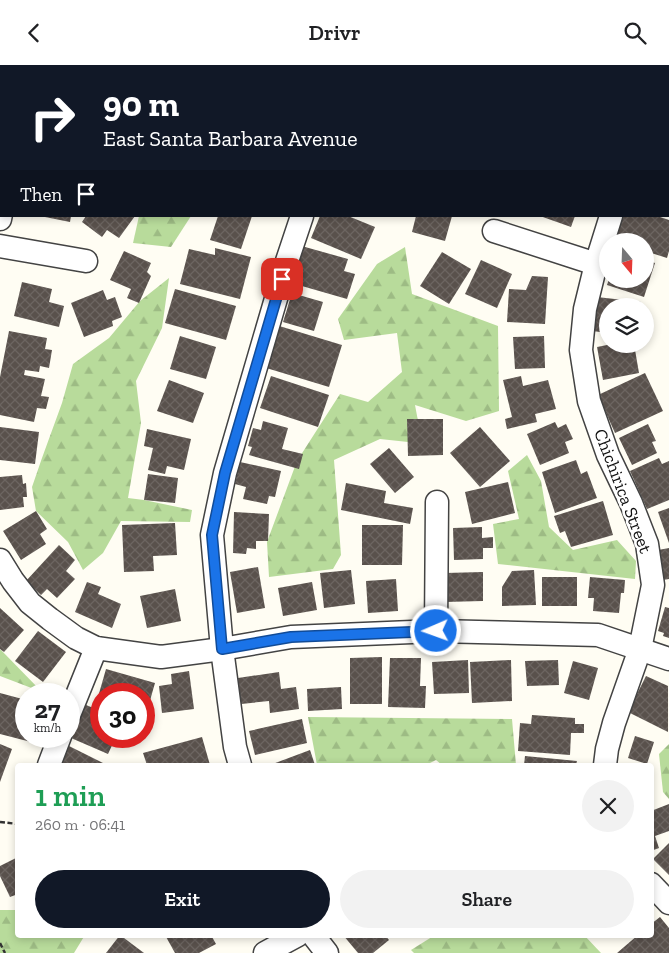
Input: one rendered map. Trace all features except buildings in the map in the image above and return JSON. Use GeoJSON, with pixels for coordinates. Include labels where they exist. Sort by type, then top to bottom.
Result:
{"type":"FeatureCollection","features":[{"type":"Feature","properties":{"kind":"street"},"geometry":{"type":"LineString","coordinates":[[239,763],[235,747],[222,649],[212,535],[225,473],[302,217]]}},
{"type":"Feature","properties":{"kind":"street","name":"Chichirica Street"},"geometry":{"type":"LineString","coordinates":[[605,763],[614,723],[640,649],[653,585],[647,544],[631,503],[608,455],[588,401],[581,350],[585,309],[596,264],[611,217]]}},
{"type":"Feature","properties":{"kind":"street"},"geometry":{"type":"LineString","coordinates":[[494,231],[596,264]]}},
{"type":"Feature","properties":{"kind":"street"},"geometry":{"type":"LineString","coordinates":[[0,246],[86,261]]}},
{"type":"Feature","properties":{"kind":"street"},"geometry":{"type":"LineString","coordinates":[[436,631],[437,502]]}},
{"type":"Feature","properties":{"kind":"street"},"geometry":{"type":"LineString","coordinates":[[0,560],[30,603],[76,638],[96,648],[161,657],[291,637],[436,631],[598,635],[669,659]]}},
{"type":"Feature","properties":{"kind":"street"},"geometry":{"type":"LineString","coordinates":[[80,688],[96,648]]}},
{"type":"Feature","properties":{"kind":"street"},"geometry":{"type":"LineString","coordinates":[[50,763],[55,748]]}},
{"type":"Feature","properties":{"kind":"street"},"geometry":{"type":"LineString","coordinates":[[654,887],[669,903]]}},
{"type":"Feature","properties":{"kind":"street"},"geometry":{"type":"LineString","coordinates":[[265,953],[292,938]]}},
{"type":"Feature","properties":{"kind":"street"},"geometry":{"type":"LineString","coordinates":[[316,938],[327,953]]}},
{"type":"Feature","properties":{"kind":"path"},"geometry":{"type":"LineString","coordinates":[[0,822],[15,824]]}},
{"type":"Feature","properties":{"kind":"path"},"geometry":{"type":"LineString","coordinates":[[0,943],[5,953]]}},
{"type":"Feature","properties":{"kind":"green space"},"geometry":{"type":"Polygon","coordinates":[[[139,217],[190,217],[171,247],[133,243],[139,217]]]}},
{"type":"Feature","properties":{"kind":"green space"},"geometry":{"type":"Polygon","coordinates":[[[405,247],[412,294],[498,326],[499,411],[466,421],[415,405],[421,437],[408,442],[380,439],[334,460],[341,555],[333,569],[269,577],[267,542],[297,461],[340,394],[368,402],[402,372],[397,333],[344,340],[338,319],[377,264],[405,247]]]}},
{"type":"Feature","properties":{"kind":"green space"},"geometry":{"type":"Polygon","coordinates":[[[169,278],[162,328],[136,381],[141,423],[128,498],[192,510],[190,522],[121,521],[103,553],[83,570],[68,542],[36,511],[32,487],[62,403],[73,364],[109,338],[140,301],[169,278]]]}},
{"type":"Feature","properties":{"kind":"green space"},"geometry":{"type":"Polygon","coordinates":[[[527,455],[541,481],[549,527],[573,550],[617,540],[636,561],[635,579],[498,564],[493,524],[519,519],[508,471],[527,455]]]}},
{"type":"Feature","properties":{"kind":"green space"},"geometry":{"type":"Polygon","coordinates":[[[1,650],[33,683],[18,683],[0,676],[1,650]]]}},
{"type":"Feature","properties":{"kind":"green space"},"geometry":{"type":"Polygon","coordinates":[[[308,717],[512,719],[516,763],[440,763],[436,760],[430,763],[317,763],[308,717]]]}},
{"type":"Feature","properties":{"kind":"green space"},"geometry":{"type":"Polygon","coordinates":[[[669,744],[669,799],[663,792],[659,754],[669,744]]]}},
{"type":"Feature","properties":{"kind":"green space"},"geometry":{"type":"Polygon","coordinates":[[[0,910],[15,910],[15,938],[83,938],[74,953],[0,953],[0,910]]]}},
{"type":"Feature","properties":{"kind":"green space"},"geometry":{"type":"Polygon","coordinates":[[[430,938],[587,938],[601,953],[414,953],[411,950],[430,938]]]}},
{"type":"Feature","properties":{"kind":"route"},"geometry":{"type":"LineString","coordinates":[[282,279],[225,473],[212,535],[222,649],[291,637],[436,631]]}}]}
